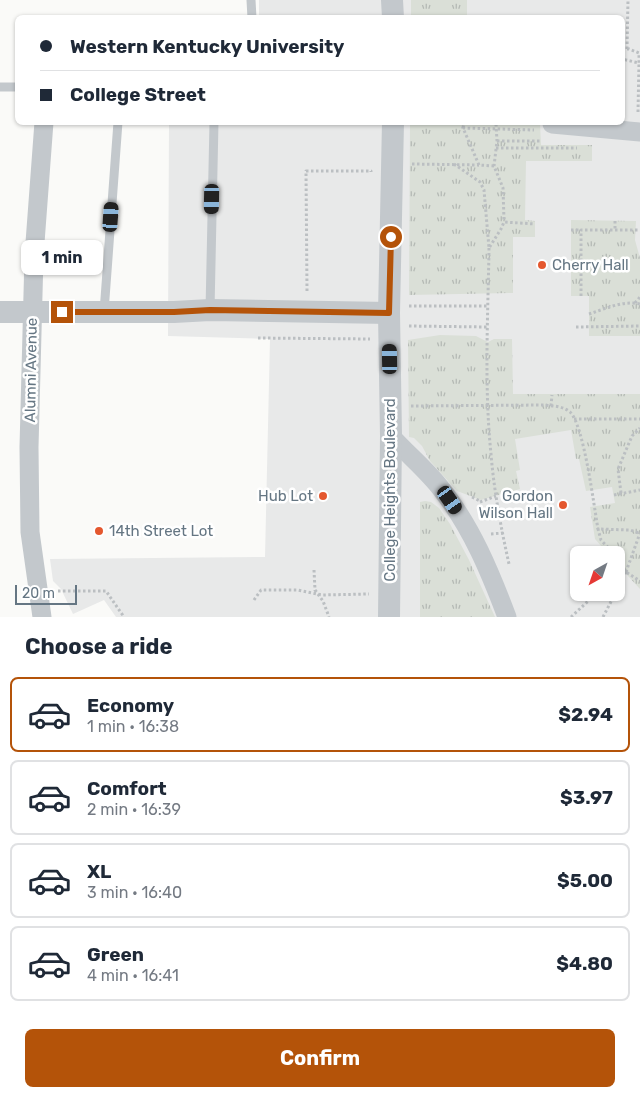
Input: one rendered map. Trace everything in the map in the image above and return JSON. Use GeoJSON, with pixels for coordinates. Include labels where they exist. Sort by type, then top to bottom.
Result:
{"type":"FeatureCollection","features":[{"type":"Feature","properties":{"kind":"street"},"geometry":{"type":"LineString","coordinates":[[392,0],[392,15]]}},
{"type":"Feature","properties":{"kind":"street","name":"Alumni Avenue"},"geometry":{"type":"LineString","coordinates":[[42,617],[30,532],[29,447],[34,256],[44,125]]}},
{"type":"Feature","properties":{"kind":"street","name":"College Heights Boulevard"},"geometry":{"type":"LineString","coordinates":[[389,617],[391,436],[399,310],[393,125]]}},
{"type":"Feature","properties":{"kind":"street"},"geometry":{"type":"LineString","coordinates":[[546,127],[639,125]]}},
{"type":"Feature","properties":{"kind":"street"},"geometry":{"type":"LineString","coordinates":[[0,312],[399,310]]}},
{"type":"Feature","properties":{"kind":"street"},"geometry":{"type":"LineString","coordinates":[[391,436],[441,488],[466,524],[487,565],[507,617]]}},
{"type":"Feature","properties":{"kind":"lane"},"geometry":{"type":"LineString","coordinates":[[252,0],[252,15]]}},
{"type":"Feature","properties":{"kind":"lane"},"geometry":{"type":"LineString","coordinates":[[0,87],[15,88]]}},
{"type":"Feature","properties":{"kind":"lane"},"geometry":{"type":"LineString","coordinates":[[104,312],[118,125]]}},
{"type":"Feature","properties":{"kind":"lane"},"geometry":{"type":"LineString","coordinates":[[210,310],[214,125]]}},
{"type":"Feature","properties":{"kind":"path"},"geometry":{"type":"LineString","coordinates":[[628,0],[627,49],[638,53],[639,63],[639,125]]}},
{"type":"Feature","properties":{"kind":"path"},"geometry":{"type":"LineString","coordinates":[[625,60],[639,63]]}},
{"type":"Feature","properties":{"kind":"path"},"geometry":{"type":"LineString","coordinates":[[463,125],[479,165]]}},
{"type":"Feature","properties":{"kind":"path"},"geometry":{"type":"LineString","coordinates":[[480,125],[546,127]]}},
{"type":"Feature","properties":{"kind":"path"},"geometry":{"type":"LineString","coordinates":[[489,248],[504,222],[502,188],[494,166],[497,141],[496,126]]}},
{"type":"Feature","properties":{"kind":"path"},"geometry":{"type":"LineString","coordinates":[[497,141],[540,141]]}},
{"type":"Feature","properties":{"kind":"path"},"geometry":{"type":"LineString","coordinates":[[534,141],[534,150]]}},
{"type":"Feature","properties":{"kind":"path"},"geometry":{"type":"LineString","coordinates":[[496,148],[534,150],[587,148]]}},
{"type":"Feature","properties":{"kind":"path"},"geometry":{"type":"LineString","coordinates":[[410,164],[494,166]]}},
{"type":"Feature","properties":{"kind":"path"},"geometry":{"type":"LineString","coordinates":[[454,164],[480,182],[484,190],[489,248],[488,405],[491,453],[496,496],[510,568]]}},
{"type":"Feature","properties":{"kind":"path"},"geometry":{"type":"LineString","coordinates":[[307,293],[306,171],[371,171]]}},
{"type":"Feature","properties":{"kind":"path"},"geometry":{"type":"LineString","coordinates":[[615,221],[615,230]]}},
{"type":"Feature","properties":{"kind":"path"},"geometry":{"type":"LineString","coordinates":[[504,222],[535,224]]}},
{"type":"Feature","properties":{"kind":"path"},"geometry":{"type":"LineString","coordinates":[[571,230],[640,230]]}},
{"type":"Feature","properties":{"kind":"path"},"geometry":{"type":"LineString","coordinates":[[581,230],[581,296]]}},
{"type":"Feature","properties":{"kind":"path"},"geometry":{"type":"LineString","coordinates":[[634,303],[640,297]]}},
{"type":"Feature","properties":{"kind":"path"},"geometry":{"type":"LineString","coordinates":[[589,314],[612,306],[640,304]]}},
{"type":"Feature","properties":{"kind":"path"},"geometry":{"type":"LineString","coordinates":[[399,310],[488,306]]}},
{"type":"Feature","properties":{"kind":"path"},"geometry":{"type":"LineString","coordinates":[[408,326],[488,327]]}},
{"type":"Feature","properties":{"kind":"path"},"geometry":{"type":"LineString","coordinates":[[576,327],[640,326]]}},
{"type":"Feature","properties":{"kind":"path"},"geometry":{"type":"LineString","coordinates":[[258,338],[370,339]]}},
{"type":"Feature","properties":{"kind":"path"},"geometry":{"type":"LineString","coordinates":[[551,406],[552,395]]}},
{"type":"Feature","properties":{"kind":"path"},"geometry":{"type":"LineString","coordinates":[[409,406],[551,406],[565,409],[571,414],[580,431],[598,529],[601,540],[607,546]]}},
{"type":"Feature","properties":{"kind":"path"},"geometry":{"type":"LineString","coordinates":[[574,419],[640,419]]}},
{"type":"Feature","properties":{"kind":"path"},"geometry":{"type":"LineString","coordinates":[[622,493],[618,469],[632,436],[640,428]]}},
{"type":"Feature","properties":{"kind":"path"},"geometry":{"type":"LineString","coordinates":[[614,495],[640,490]]}},
{"type":"Feature","properties":{"kind":"path"},"geometry":{"type":"LineString","coordinates":[[478,508],[481,500],[496,496]]}},
{"type":"Feature","properties":{"kind":"path"},"geometry":{"type":"LineString","coordinates":[[499,514],[523,510]]}},
{"type":"Feature","properties":{"kind":"path"},"geometry":{"type":"LineString","coordinates":[[598,529],[630,530],[640,533],[626,572],[640,581]]}},
{"type":"Feature","properties":{"kind":"path"},"geometry":{"type":"LineString","coordinates":[[485,532],[491,534],[503,533]]}},
{"type":"Feature","properties":{"kind":"path"},"geometry":{"type":"LineString","coordinates":[[314,570],[314,590],[323,601],[329,617]]}},
{"type":"Feature","properties":{"kind":"path"},"geometry":{"type":"LineString","coordinates":[[254,600],[261,590],[298,590],[317,594],[369,594]]}},
{"type":"Feature","properties":{"kind":"path"},"geometry":{"type":"LineString","coordinates":[[57,591],[106,591],[124,617]]}},
{"type":"Feature","properties":{"kind":"path"},"geometry":{"type":"LineString","coordinates":[[571,617],[588,601]]}},
{"type":"Feature","properties":{"kind":"path"},"geometry":{"type":"LineString","coordinates":[[603,617],[611,601]]}},
{"type":"Feature","properties":{"kind":"shaded area"},"geometry":{"type":"Polygon","coordinates":[[[259,0],[640,0],[640,617],[116,617],[104,600],[73,614],[61,589],[53,581],[50,559],[265,557],[270,339],[168,336],[169,125],[625,125],[625,15],[259,15],[259,0]]]}},
{"type":"Feature","properties":{"kind":"green space"},"geometry":{"type":"Polygon","coordinates":[[[411,0],[467,0],[467,15],[411,15],[411,0]]]}},
{"type":"Feature","properties":{"kind":"green space"},"geometry":{"type":"Polygon","coordinates":[[[410,125],[540,125],[541,145],[592,145],[592,161],[526,161],[525,220],[535,221],[535,237],[513,237],[513,293],[409,295],[410,125]]]}},
{"type":"Feature","properties":{"kind":"green space"},"geometry":{"type":"Polygon","coordinates":[[[571,220],[636,221],[635,240],[640,258],[640,336],[589,336],[589,296],[571,296],[571,220]]]}},
{"type":"Feature","properties":{"kind":"green space"},"geometry":{"type":"Polygon","coordinates":[[[440,335],[476,336],[488,342],[494,339],[512,339],[513,394],[640,394],[640,589],[625,573],[625,546],[601,546],[595,539],[590,507],[615,503],[612,487],[586,491],[579,459],[576,459],[571,430],[515,439],[520,470],[516,471],[520,489],[481,500],[457,491],[430,461],[422,446],[414,438],[409,437],[408,340],[440,335]]]}},
{"type":"Feature","properties":{"kind":"green space"},"geometry":{"type":"Polygon","coordinates":[[[420,502],[431,502],[439,508],[450,524],[495,617],[420,617],[420,502]]]}},
{"type":"Feature","properties":{"kind":"place","name":"Cherry Hall"},"geometry":{"type":"Point","coordinates":[542,265]}},
{"type":"Feature","properties":{"kind":"place","name":"Hub Lot"},"geometry":{"type":"Point","coordinates":[323,496]}},
{"type":"Feature","properties":{"kind":"place","name":"Gordon Wilson Hall"},"geometry":{"type":"Point","coordinates":[563,505]}},
{"type":"Feature","properties":{"kind":"place","name":"14th Street Lot"},"geometry":{"type":"Point","coordinates":[99,531]}},
{"type":"Feature","properties":{"kind":"route"},"geometry":{"type":"LineString","coordinates":[[62,312],[174,312],[210,310],[389,313],[391,237]]}}]}
